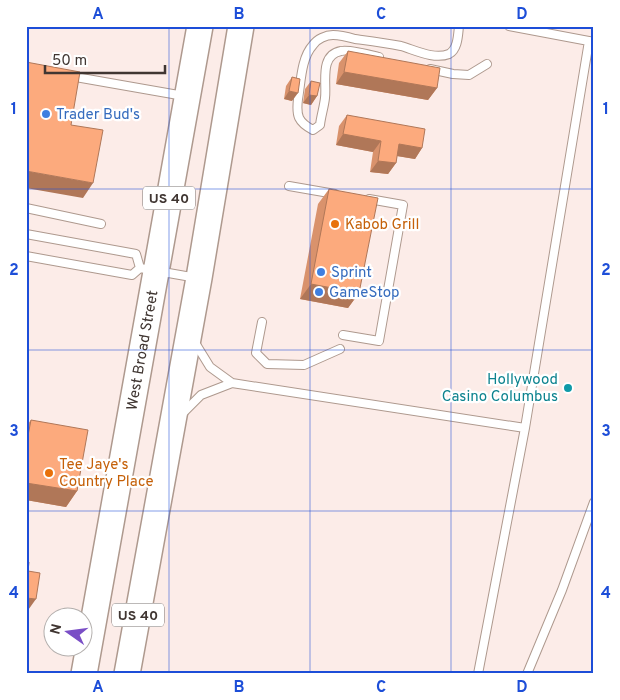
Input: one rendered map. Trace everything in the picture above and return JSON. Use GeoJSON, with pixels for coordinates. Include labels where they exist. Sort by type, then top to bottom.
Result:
{"type":"FeatureCollection","features":[{"type":"Feature","properties":{"kind":"main road","name":"West Broad Street"},"geometry":{"type":"LineString","coordinates":[[84,674],[148,270],[187,96],[200,26]]}},
{"type":"Feature","properties":{"kind":"main road","name":"US 40"},"geometry":{"type":"LineString","coordinates":[[127,674],[189,332],[241,26]]}},
{"type":"Feature","properties":{"kind":"lane"},"geometry":{"type":"LineString","coordinates":[[388,59],[342,50],[332,55],[325,68],[325,98],[320,125],[312,130],[301,124],[298,115],[298,102],[306,58],[308,51],[319,39],[332,35],[442,55],[448,54],[453,50],[458,37],[459,26]]}},
{"type":"Feature","properties":{"kind":"lane"},"geometry":{"type":"LineString","coordinates":[[478,674],[525,428],[592,42],[509,26]]}},
{"type":"Feature","properties":{"kind":"lane"},"geometry":{"type":"LineString","coordinates":[[424,68],[469,75],[486,64]]}},
{"type":"Feature","properties":{"kind":"lane"},"geometry":{"type":"LineString","coordinates":[[62,75],[187,96]]}},
{"type":"Feature","properties":{"kind":"lane"},"geometry":{"type":"LineString","coordinates":[[289,186],[346,196]]}},
{"type":"Feature","properties":{"kind":"lane"},"geometry":{"type":"LineString","coordinates":[[343,335],[379,341],[403,205],[365,199]]}},
{"type":"Feature","properties":{"kind":"lane"},"geometry":{"type":"LineString","coordinates":[[26,208],[101,224]]}},
{"type":"Feature","properties":{"kind":"lane"},"geometry":{"type":"LineString","coordinates":[[26,234],[136,254],[148,270]]}},
{"type":"Feature","properties":{"kind":"lane"},"geometry":{"type":"LineString","coordinates":[[26,256],[132,275],[148,270],[198,278]]}},
{"type":"Feature","properties":{"kind":"lane"},"geometry":{"type":"LineString","coordinates":[[262,322],[256,354],[267,364],[304,365],[340,349]]}},
{"type":"Feature","properties":{"kind":"lane"},"geometry":{"type":"LineString","coordinates":[[189,332],[210,367],[232,383],[525,428]]}},
{"type":"Feature","properties":{"kind":"lane"},"geometry":{"type":"LineString","coordinates":[[172,423],[201,395],[232,383]]}},
{"type":"Feature","properties":{"kind":"lane"},"geometry":{"type":"LineString","coordinates":[[527,674],[562,590],[594,502]]}},
{"type":"Feature","properties":{"kind":"shaded area"},"geometry":{"type":"Polygon","coordinates":[[[26,26],[594,26],[594,674],[26,674],[26,26]]]}},
{"type":"Feature","properties":{"kind":"building"},"geometry":{"type":"Polygon","coordinates":[[[348,51],[440,68],[437,88],[344,72],[348,51]]]}},
{"type":"Feature","properties":{"kind":"building","name":"Trader Bud's"},"geometry":{"type":"Polygon","coordinates":[[[26,62],[80,72],[71,125],[103,130],[93,183],[26,171],[26,62]]]}},
{"type":"Feature","properties":{"kind":"building"},"geometry":{"type":"Polygon","coordinates":[[[292,77],[300,79],[298,93],[289,91],[292,77]]]}},
{"type":"Feature","properties":{"kind":"building"},"geometry":{"type":"Polygon","coordinates":[[[311,81],[320,83],[317,96],[309,95],[311,81]]]}},
{"type":"Feature","properties":{"kind":"building"},"geometry":{"type":"Polygon","coordinates":[[[347,115],[425,129],[422,148],[399,144],[396,163],[378,161],[381,141],[343,134],[347,115]]]}},
{"type":"Feature","properties":{"kind":"building"},"geometry":{"type":"Polygon","coordinates":[[[329,189],[378,198],[359,293],[311,284],[329,189]]]}},
{"type":"Feature","properties":{"kind":"building","name":"Tee Jaye's Country Place"},"geometry":{"type":"Polygon","coordinates":[[[31,420],[88,430],[77,491],[26,483],[26,446],[31,420]]]}},
{"type":"Feature","properties":{"kind":"building"},"geometry":{"type":"Polygon","coordinates":[[[26,561],[29,562],[28,571],[40,573],[36,599],[26,598],[26,561]]]}},
{"type":"Feature","properties":{"kind":"place","name":"Trader Bud's"},"geometry":{"type":"Point","coordinates":[46,114]}},
{"type":"Feature","properties":{"kind":"place","name":"Kabob Grill"},"geometry":{"type":"Point","coordinates":[335,224]}},
{"type":"Feature","properties":{"kind":"place","name":"Sprint"},"geometry":{"type":"Point","coordinates":[321,272]}},
{"type":"Feature","properties":{"kind":"place","name":"GameStop"},"geometry":{"type":"Point","coordinates":[319,292]}},
{"type":"Feature","properties":{"kind":"place","name":"Hollywood Casino Columbus"},"geometry":{"type":"Point","coordinates":[568,388]}},
{"type":"Feature","properties":{"kind":"place","name":"Tee Jaye's Country Place"},"geometry":{"type":"Point","coordinates":[49,473]}}]}
